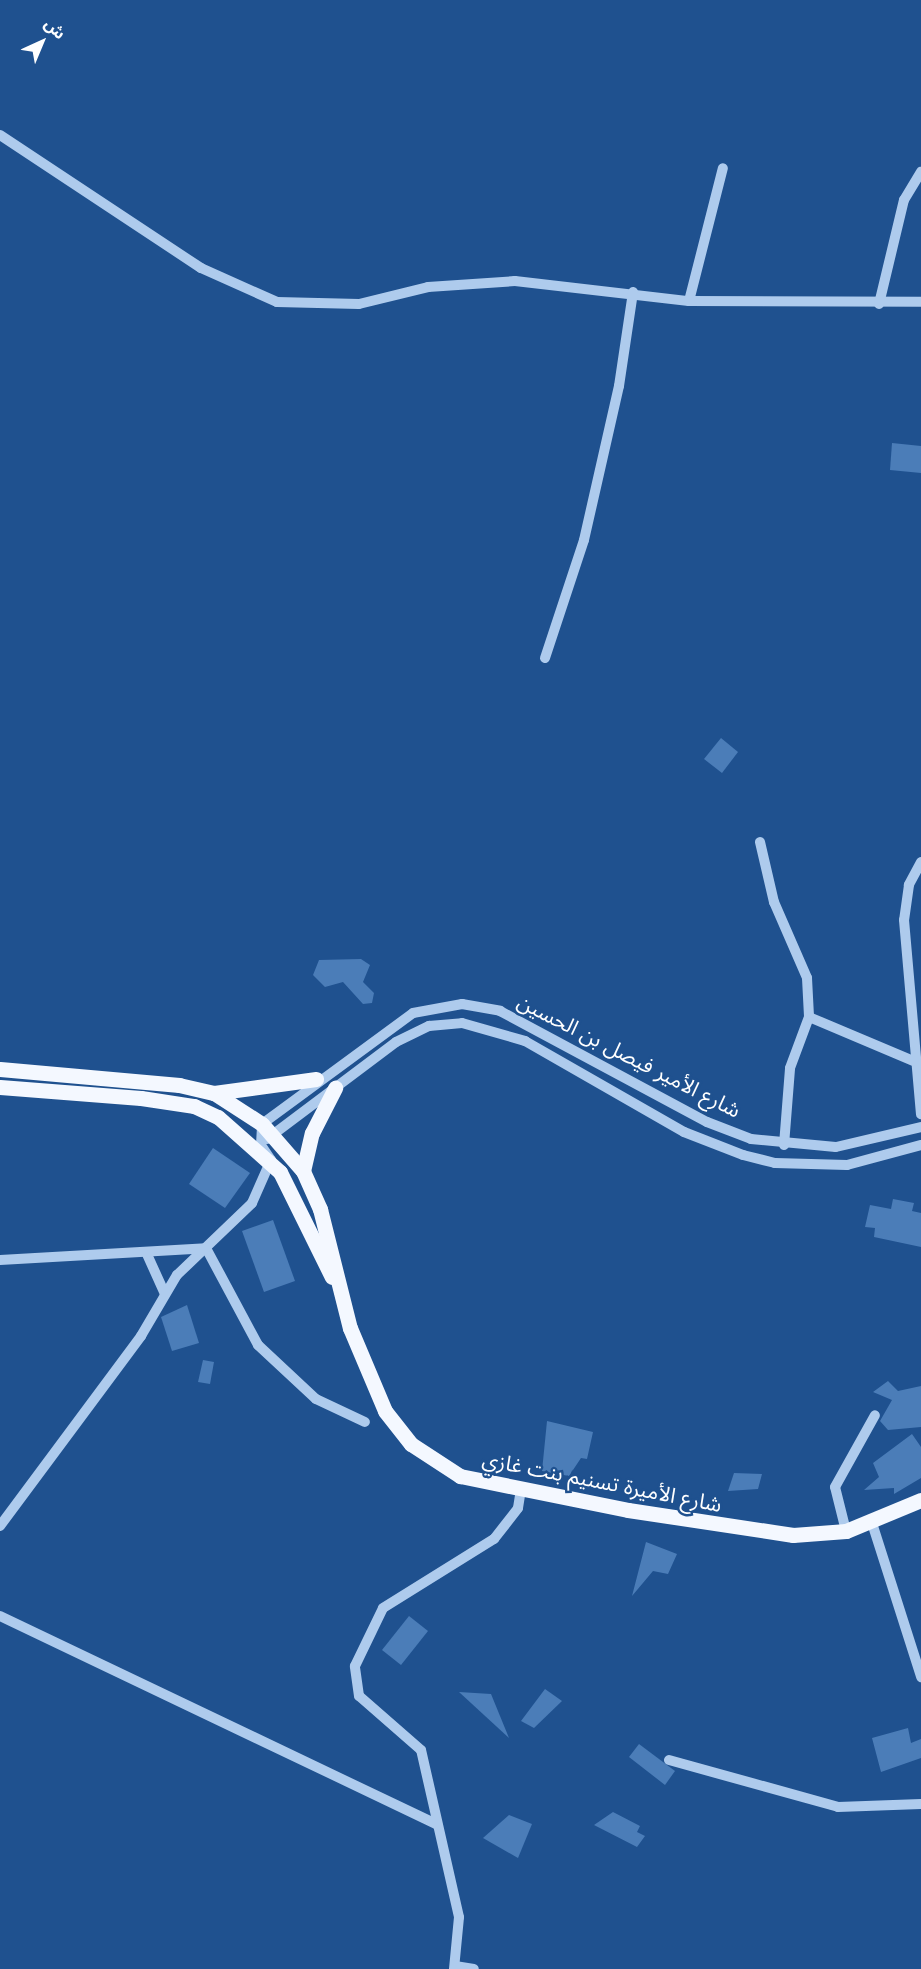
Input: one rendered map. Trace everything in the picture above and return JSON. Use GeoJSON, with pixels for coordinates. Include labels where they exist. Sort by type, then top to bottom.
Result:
{"type":"FeatureCollection","features":[{"type":"Feature","properties":{"kind":"main road","name":"شارع الأميرة تسنيم بنت غازي"},"geometry":{"type":"LineString","coordinates":[[0,1069],[125,1078],[214,1093],[303,1171],[331,1240],[340,1293],[363,1367],[399,1431],[451,1471],[521,1490],[750,1531],[806,1536],[846,1531],[872,1523],[921,1500]]}},
{"type":"Feature","properties":{"kind":"main road"},"geometry":{"type":"LineString","coordinates":[[214,1093],[316,1079]]}},
{"type":"Feature","properties":{"kind":"main road","name":"شارع الأميرة تسنيم بنت غازي"},"geometry":{"type":"LineString","coordinates":[[0,1087],[187,1104],[261,1134],[271,1160],[340,1293]]}},
{"type":"Feature","properties":{"kind":"main road"},"geometry":{"type":"LineString","coordinates":[[303,1171],[312,1133],[335,1088]]}},
{"type":"Feature","properties":{"kind":"street"},"geometry":{"type":"LineString","coordinates":[[0,135],[201,268],[277,302],[359,304],[428,287],[515,282],[633,292],[689,301],[879,304],[921,302]]}},
{"type":"Feature","properties":{"kind":"street"},"geometry":{"type":"LineString","coordinates":[[689,301],[723,168]]}},
{"type":"Feature","properties":{"kind":"street"},"geometry":{"type":"LineString","coordinates":[[879,304],[904,200],[921,172]]}},
{"type":"Feature","properties":{"kind":"street"},"geometry":{"type":"LineString","coordinates":[[545,658],[587,530],[620,386],[633,292]]}},
{"type":"Feature","properties":{"kind":"street"},"geometry":{"type":"LineString","coordinates":[[760,842],[774,902],[807,978],[809,1017],[790,1068],[784,1145]]}},
{"type":"Feature","properties":{"kind":"street"},"geometry":{"type":"LineString","coordinates":[[921,862],[909,885],[904,920],[913,1061],[921,1114]]}},
{"type":"Feature","properties":{"kind":"street","name":"شارع الأمير فيصل بن الحسين"},"geometry":{"type":"LineString","coordinates":[[261,1134],[316,1079],[413,1013],[481,1005],[555,1036],[707,1122],[784,1145],[860,1144],[921,1127]]}},
{"type":"Feature","properties":{"kind":"street"},"geometry":{"type":"LineString","coordinates":[[809,1017],[913,1061]]}},
{"type":"Feature","properties":{"kind":"street","name":"شارع الأمير فيصل بن الحسين"},"geometry":{"type":"LineString","coordinates":[[261,1134],[335,1088],[416,1031],[447,1023],[475,1024],[525,1041],[684,1132],[743,1155],[775,1162],[847,1165],[921,1145]]}},
{"type":"Feature","properties":{"kind":"street"},"geometry":{"type":"LineString","coordinates":[[0,1526],[132,1348],[165,1294],[206,1248],[252,1203],[271,1160]]}},
{"type":"Feature","properties":{"kind":"street"},"geometry":{"type":"LineString","coordinates":[[0,1260],[206,1248]]}},
{"type":"Feature","properties":{"kind":"street"},"geometry":{"type":"LineString","coordinates":[[206,1248],[258,1345],[316,1399],[365,1422]]}},
{"type":"Feature","properties":{"kind":"street"},"geometry":{"type":"LineString","coordinates":[[146,1251],[165,1294]]}},
{"type":"Feature","properties":{"kind":"street"},"geometry":{"type":"LineString","coordinates":[[846,1531],[835,1487],[875,1415]]}},
{"type":"Feature","properties":{"kind":"street"},"geometry":{"type":"LineString","coordinates":[[474,1969],[454,1968],[459,1917],[421,1750],[359,1696],[355,1666],[383,1608],[494,1539],[518,1508],[521,1490]]}},
{"type":"Feature","properties":{"kind":"street"},"geometry":{"type":"LineString","coordinates":[[872,1523],[921,1677]]}},
{"type":"Feature","properties":{"kind":"street"},"geometry":{"type":"LineString","coordinates":[[0,1616],[438,1824]]}},
{"type":"Feature","properties":{"kind":"street"},"geometry":{"type":"LineString","coordinates":[[669,1760],[838,1807],[921,1804]]}},
{"type":"Feature","properties":{"kind":"building"},"geometry":{"type":"Polygon","coordinates":[[[892,443],[921,446],[921,473],[890,470],[892,443]]]}},
{"type":"Feature","properties":{"kind":"building"},"geometry":{"type":"Polygon","coordinates":[[[721,738],[738,752],[722,773],[704,759],[721,738]]]}},
{"type":"Feature","properties":{"kind":"building"},"geometry":{"type":"Polygon","coordinates":[[[361,959],[370,965],[363,982],[374,993],[372,1003],[363,1004],[343,982],[325,987],[313,975],[319,960],[361,959]]]}},
{"type":"Feature","properties":{"kind":"building"},"geometry":{"type":"Polygon","coordinates":[[[213,1148],[250,1173],[225,1208],[189,1184],[213,1148]]]}},
{"type":"Feature","properties":{"kind":"building"},"geometry":{"type":"Polygon","coordinates":[[[893,1199],[914,1203],[912,1211],[921,1213],[921,1247],[874,1237],[875,1228],[865,1227],[870,1205],[891,1209],[893,1199]]]}},
{"type":"Feature","properties":{"kind":"building"},"geometry":{"type":"Polygon","coordinates":[[[273,1220],[295,1281],[264,1292],[242,1231],[273,1220]]]}},
{"type":"Feature","properties":{"kind":"building"},"geometry":{"type":"Polygon","coordinates":[[[187,1305],[199,1343],[172,1351],[161,1317],[187,1305]]]}},
{"type":"Feature","properties":{"kind":"building"},"geometry":{"type":"Polygon","coordinates":[[[203,1360],[214,1362],[210,1384],[198,1382],[203,1360]]]}},
{"type":"Feature","properties":{"kind":"building"},"geometry":{"type":"Polygon","coordinates":[[[888,1381],[898,1391],[921,1386],[921,1427],[888,1430],[880,1421],[892,1400],[873,1392],[888,1381]]]}},
{"type":"Feature","properties":{"kind":"building"},"geometry":{"type":"Polygon","coordinates":[[[547,1421],[593,1432],[587,1459],[581,1458],[569,1476],[542,1471],[547,1421]]]}},
{"type":"Feature","properties":{"kind":"building"},"geometry":{"type":"Polygon","coordinates":[[[912,1434],[921,1447],[921,1478],[894,1494],[894,1488],[864,1490],[879,1477],[873,1463],[912,1434]]]}},
{"type":"Feature","properties":{"kind":"building"},"geometry":{"type":"Polygon","coordinates":[[[734,1473],[762,1474],[758,1489],[728,1491],[734,1473]]]}},
{"type":"Feature","properties":{"kind":"building"},"geometry":{"type":"Polygon","coordinates":[[[646,1542],[677,1554],[668,1574],[653,1571],[632,1596],[646,1542]]]}},
{"type":"Feature","properties":{"kind":"building"},"geometry":{"type":"Polygon","coordinates":[[[409,1616],[428,1631],[401,1665],[382,1650],[409,1616]]]}},
{"type":"Feature","properties":{"kind":"building"},"geometry":{"type":"Polygon","coordinates":[[[545,1689],[562,1701],[534,1728],[521,1721],[545,1689]]]}},
{"type":"Feature","properties":{"kind":"building"},"geometry":{"type":"Polygon","coordinates":[[[459,1692],[491,1694],[509,1738],[459,1692]]]}},
{"type":"Feature","properties":{"kind":"building"},"geometry":{"type":"Polygon","coordinates":[[[908,1728],[911,1743],[921,1739],[921,1758],[881,1772],[872,1738],[908,1728]]]}},
{"type":"Feature","properties":{"kind":"building"},"geometry":{"type":"Polygon","coordinates":[[[639,1744],[675,1771],[665,1785],[629,1757],[639,1744]]]}},
{"type":"Feature","properties":{"kind":"building"},"geometry":{"type":"Polygon","coordinates":[[[613,1812],[640,1826],[637,1832],[645,1836],[637,1847],[594,1825],[613,1812]]]}},
{"type":"Feature","properties":{"kind":"building"},"geometry":{"type":"Polygon","coordinates":[[[509,1815],[532,1824],[518,1858],[483,1838],[509,1815]]]}}]}
